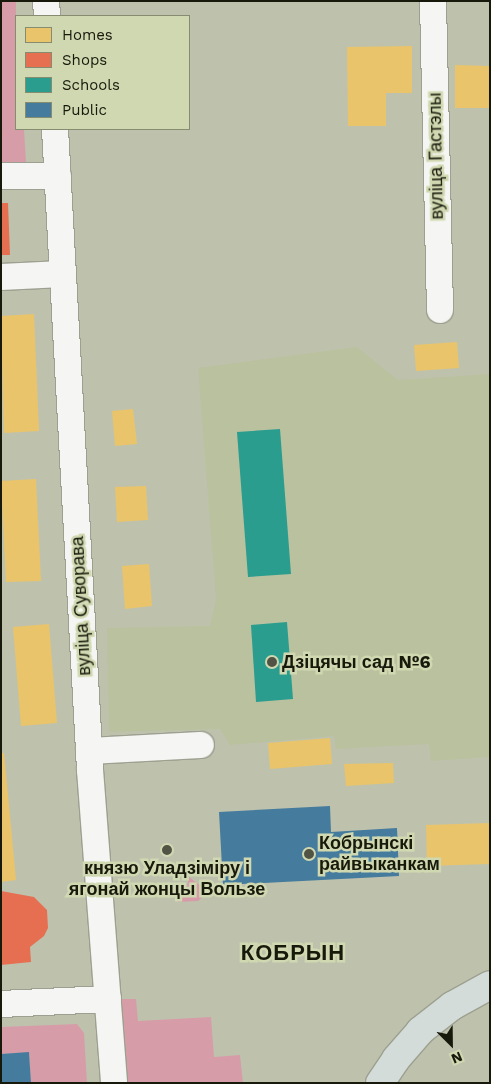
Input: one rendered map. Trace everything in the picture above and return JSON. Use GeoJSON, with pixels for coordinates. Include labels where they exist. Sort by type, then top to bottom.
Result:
{"type":"FeatureCollection","features":[{"type":"Feature","properties":{"kind":"main road"},"geometry":{"type":"LineString","coordinates":[[380,1083],[396,1058],[420,1031],[452,1006],[490,985]]}},
{"type":"Feature","properties":{"kind":"street"},"geometry":{"type":"LineString","coordinates":[[46,1],[47,15]]}},
{"type":"Feature","properties":{"kind":"street","name":"вуліца Гастэлы"},"geometry":{"type":"LineString","coordinates":[[433,1],[440,310]]}},
{"type":"Feature","properties":{"kind":"street","name":"вуліца Суворава"},"geometry":{"type":"LineString","coordinates":[[55,130],[89,751],[114,1083]]}},
{"type":"Feature","properties":{"kind":"street"},"geometry":{"type":"LineString","coordinates":[[1,176],[58,176]]}},
{"type":"Feature","properties":{"kind":"street"},"geometry":{"type":"LineString","coordinates":[[1,277],[62,274]]}},
{"type":"Feature","properties":{"kind":"street"},"geometry":{"type":"LineString","coordinates":[[89,751],[201,745]]}},
{"type":"Feature","properties":{"kind":"street"},"geometry":{"type":"LineString","coordinates":[[1,1004],[108,999]]}},
{"type":"Feature","properties":{"kind":"shaded area"},"geometry":{"type":"Polygon","coordinates":[[[1,1],[16,1],[15,130],[24,130],[26,162],[1,163],[1,1]]]}},
{"type":"Feature","properties":{"kind":"shaded area"},"geometry":{"type":"Polygon","coordinates":[[[357,347],[398,380],[490,374],[490,757],[431,761],[429,744],[336,749],[334,736],[230,745],[220,729],[109,732],[107,628],[210,626],[216,599],[198,368],[357,347]]]}},
{"type":"Feature","properties":{"kind":"shaded area"},"geometry":{"type":"Polygon","coordinates":[[[189,877],[202,887],[204,896],[198,901],[178,902],[174,896],[187,886],[189,877]]]}},
{"type":"Feature","properties":{"kind":"shaded area"},"geometry":{"type":"Polygon","coordinates":[[[108,999],[136,999],[138,1021],[211,1017],[214,1057],[240,1055],[243,1083],[119,1083],[108,999]]]}},
{"type":"Feature","properties":{"kind":"shaded area"},"geometry":{"type":"Polygon","coordinates":[[[77,1024],[84,1033],[87,1083],[31,1083],[29,1053],[1,1054],[1,1027],[77,1024]]]}},
{"type":"Feature","properties":{"kind":"building: Homes"},"geometry":{"type":"Polygon","coordinates":[[[412,46],[412,93],[386,93],[386,126],[348,126],[347,47],[412,46]]]}},
{"type":"Feature","properties":{"kind":"building: Homes"},"geometry":{"type":"Polygon","coordinates":[[[455,65],[490,66],[490,108],[455,108],[455,65]]]}},
{"type":"Feature","properties":{"kind":"building: Homes"},"geometry":{"type":"Polygon","coordinates":[[[34,314],[39,431],[4,433],[1,316],[34,314]]]}},
{"type":"Feature","properties":{"kind":"building: Homes"},"geometry":{"type":"Polygon","coordinates":[[[457,342],[459,368],[416,371],[414,345],[457,342]]]}},
{"type":"Feature","properties":{"kind":"building: Homes"},"geometry":{"type":"Polygon","coordinates":[[[133,409],[137,444],[115,446],[112,411],[133,409]]]}},
{"type":"Feature","properties":{"kind":"building: Homes"},"geometry":{"type":"Polygon","coordinates":[[[36,479],[41,581],[6,582],[1,481],[36,479]]]}},
{"type":"Feature","properties":{"kind":"building: Homes"},"geometry":{"type":"Polygon","coordinates":[[[146,486],[148,520],[117,522],[115,487],[146,486]]]}},
{"type":"Feature","properties":{"kind":"building: Homes"},"geometry":{"type":"Polygon","coordinates":[[[149,564],[152,606],[125,609],[122,566],[149,564]]]}},
{"type":"Feature","properties":{"kind":"building: Homes"},"geometry":{"type":"Polygon","coordinates":[[[49,624],[57,723],[21,726],[13,627],[49,624]]]}},
{"type":"Feature","properties":{"kind":"building: Homes"},"geometry":{"type":"Polygon","coordinates":[[[330,738],[332,764],[270,769],[268,743],[330,738]]]}},
{"type":"Feature","properties":{"kind":"building: Homes"},"geometry":{"type":"Polygon","coordinates":[[[1,753],[4,753],[16,880],[1,882],[1,753]]]}},
{"type":"Feature","properties":{"kind":"building: Homes"},"geometry":{"type":"Polygon","coordinates":[[[393,763],[394,783],[346,786],[344,764],[393,763]]]}},
{"type":"Feature","properties":{"kind":"building: Homes"},"geometry":{"type":"Polygon","coordinates":[[[490,823],[490,864],[427,866],[426,825],[490,823]]]}},
{"type":"Feature","properties":{"kind":"building: Shops"},"geometry":{"type":"Polygon","coordinates":[[[1,203],[8,203],[10,255],[1,255],[1,203]]]}},
{"type":"Feature","properties":{"kind":"building: Shops"},"geometry":{"type":"Polygon","coordinates":[[[1,891],[34,897],[47,910],[48,928],[44,936],[30,947],[31,962],[1,965],[1,891]]]}},
{"type":"Feature","properties":{"kind":"building: Schools"},"geometry":{"type":"Polygon","coordinates":[[[280,429],[291,574],[248,577],[237,432],[280,429]]]}},
{"type":"Feature","properties":{"kind":"building: Schools","name":"Дзіцячы сад №6"},"geometry":{"type":"Polygon","coordinates":[[[287,622],[293,699],[256,702],[251,625],[287,622]]]}},
{"type":"Feature","properties":{"kind":"building: Public","name":"Кобрынскі райвыканкам"},"geometry":{"type":"Polygon","coordinates":[[[330,806],[331,832],[397,828],[399,876],[223,885],[219,812],[330,806]]]}},
{"type":"Feature","properties":{"kind":"building: Public"},"geometry":{"type":"Polygon","coordinates":[[[29,1052],[31,1083],[1,1083],[1,1054],[29,1052]]]}},
{"type":"Feature","properties":{"kind":"place","name":"Дзіцячы сад №6"},"geometry":{"type":"Point","coordinates":[272,662]}},
{"type":"Feature","properties":{"kind":"place","name":"князю Уладзіміру і ягонай жонцы Вользе"},"geometry":{"type":"Point","coordinates":[167,850]}},
{"type":"Feature","properties":{"kind":"place","name":"Кобрынскі райвыканкам"},"geometry":{"type":"Point","coordinates":[309,854]}},
{"type":"Feature","properties":{"kind":"district","name":"КОБРЫН"},"geometry":{"type":"Point","coordinates":[293,953]}}]}
